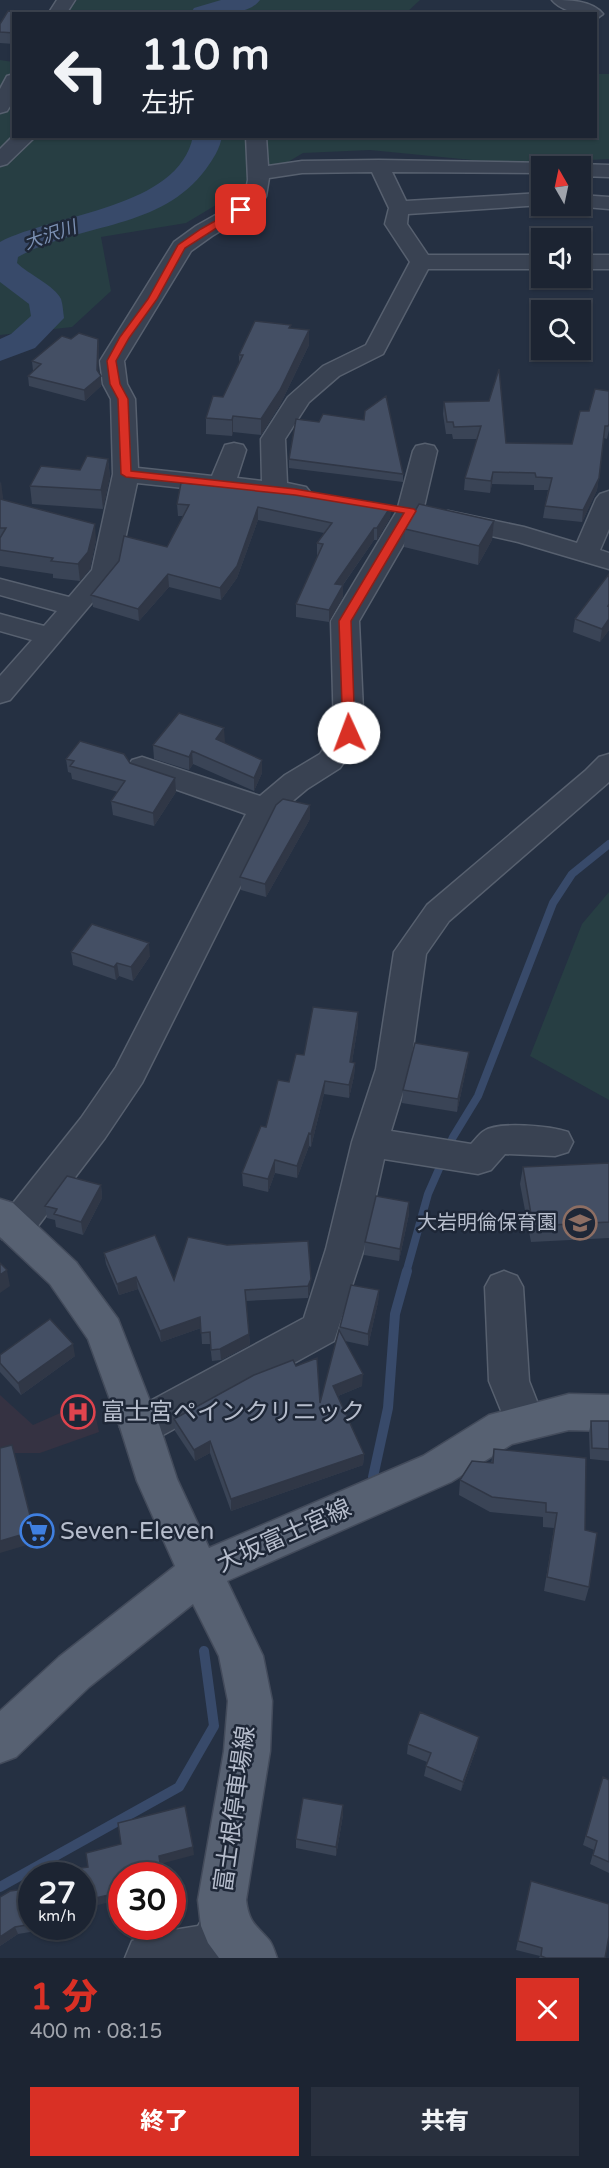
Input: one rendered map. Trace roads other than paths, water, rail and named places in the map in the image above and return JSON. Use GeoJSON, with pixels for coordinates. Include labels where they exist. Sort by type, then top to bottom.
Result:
{"type":"FeatureCollection","features":[{"type":"Feature","properties":{"kind":"main road","name":"富士根停車場線"},"geometry":{"type":"LineString","coordinates":[[8,1221],[63,1273],[104,1331],[140,1426],[157,1481],[199,1573],[223,1615],[241,1656],[250,1701],[247,1751],[222,1900],[239,1942]]}},
{"type":"Feature","properties":{"kind":"main road","name":"大坂富士宮線"},"geometry":{"type":"LineString","coordinates":[[0,1741],[74,1672],[199,1573],[437,1469],[503,1428],[569,1412],[609,1413]]}},
{"type":"Feature","properties":{"kind":"street"},"geometry":{"type":"LineString","coordinates":[[561,0],[590,12]]}},
{"type":"Feature","properties":{"kind":"street"},"geometry":{"type":"LineString","coordinates":[[0,107],[12,84]]}},
{"type":"Feature","properties":{"kind":"street"},"geometry":{"type":"LineString","coordinates":[[0,160],[24,138]]}},
{"type":"Feature","properties":{"kind":"street"},"geometry":{"type":"LineString","coordinates":[[0,694],[105,572],[126,474],[123,399],[115,384],[111,361],[152,299],[182,247],[204,231],[253,203],[257,197],[256,138]]}},
{"type":"Feature","properties":{"kind":"street"},"geometry":{"type":"LineString","coordinates":[[379,166],[399,208],[396,224],[421,262]]}},
{"type":"Feature","properties":{"kind":"street"},"geometry":{"type":"LineString","coordinates":[[257,174],[302,167],[531,167]]}},
{"type":"Feature","properties":{"kind":"street"},"geometry":{"type":"LineString","coordinates":[[591,170],[609,171]]}},
{"type":"Feature","properties":{"kind":"street"},"geometry":{"type":"LineString","coordinates":[[399,208],[531,200]]}},
{"type":"Feature","properties":{"kind":"street"},"geometry":{"type":"LineString","coordinates":[[591,202],[609,203]]}},
{"type":"Feature","properties":{"kind":"street"},"geometry":{"type":"LineString","coordinates":[[421,262],[531,262]]}},
{"type":"Feature","properties":{"kind":"street"},"geometry":{"type":"LineString","coordinates":[[275,490],[273,439],[300,397],[331,371],[375,349],[421,262]]}},
{"type":"Feature","properties":{"kind":"street"},"geometry":{"type":"LineString","coordinates":[[591,262],[609,262]]}},
{"type":"Feature","properties":{"kind":"street"},"geometry":{"type":"LineString","coordinates":[[125,439],[152,438]]}},
{"type":"Feature","properties":{"kind":"street"},"geometry":{"type":"LineString","coordinates":[[222,484],[234,450]]}},
{"type":"Feature","properties":{"kind":"street"},"geometry":{"type":"LineString","coordinates":[[8,1221],[93,1128],[130,1074],[264,809],[296,782],[330,761],[349,733],[345,621],[425,451]]}},
{"type":"Feature","properties":{"kind":"street"},"geometry":{"type":"LineString","coordinates":[[126,474],[318,496]]}},
{"type":"Feature","properties":{"kind":"street"},"geometry":{"type":"LineString","coordinates":[[399,509],[525,535],[597,558],[609,499]]}},
{"type":"Feature","properties":{"kind":"street"},"geometry":{"type":"LineString","coordinates":[[0,587],[75,607]]}},
{"type":"Feature","properties":{"kind":"street"},"geometry":{"type":"LineString","coordinates":[[0,622],[51,636]]}},
{"type":"Feature","properties":{"kind":"street"},"geometry":{"type":"LineString","coordinates":[[140,1426],[321,1329],[345,1249],[370,1142],[393,1069],[410,952],[438,913],[596,778],[609,764]]}},
{"type":"Feature","properties":{"kind":"street"},"geometry":{"type":"LineString","coordinates":[[142,767],[264,809]]}},
{"type":"Feature","properties":{"kind":"street"},"geometry":{"type":"LineString","coordinates":[[370,1142],[478,1161],[496,1140],[555,1142]]}},
{"type":"Feature","properties":{"kind":"street"},"geometry":{"type":"LineString","coordinates":[[504,1287],[509,1381],[525,1422]]}},
{"type":"Feature","properties":{"kind":"street"},"geometry":{"type":"LineString","coordinates":[[149,1958],[239,1942]]}},
{"type":"Feature","properties":{"kind":"waterway","name":"大沢川"},"geometry":{"type":"LineString","coordinates":[[209,12],[247,0]]}},
{"type":"Feature","properties":{"kind":"waterway","name":"大沢川"},"geometry":{"type":"LineString","coordinates":[[0,351],[23,341],[48,318],[45,300],[13,277],[1,264],[3,253],[44,234],[129,211],[167,193],[183,179],[197,161],[207,138]]}},
{"type":"Feature","properties":{"kind":"waterway"},"geometry":{"type":"LineString","coordinates":[[406,1273],[428,1194],[453,1137],[478,1096],[553,903],[572,874],[609,844]]}},
{"type":"Feature","properties":{"kind":"waterway"},"geometry":{"type":"LineString","coordinates":[[373,1477],[388,1408],[395,1314],[407,1271]]}},
{"type":"Feature","properties":{"kind":"waterway"},"geometry":{"type":"LineString","coordinates":[[0,1887],[179,1787],[214,1726],[204,1651]]}},
{"type":"Feature","properties":{"kind":"place","name":"大岩明倫保育園"},"geometry":{"type":"Point","coordinates":[580,1223]}},
{"type":"Feature","properties":{"kind":"place","name":"富士宮ペインクリニック"},"geometry":{"type":"Point","coordinates":[78,1412]}},
{"type":"Feature","properties":{"kind":"place","name":"Seven-Eleven"},"geometry":{"type":"Point","coordinates":[37,1531]}}]}
